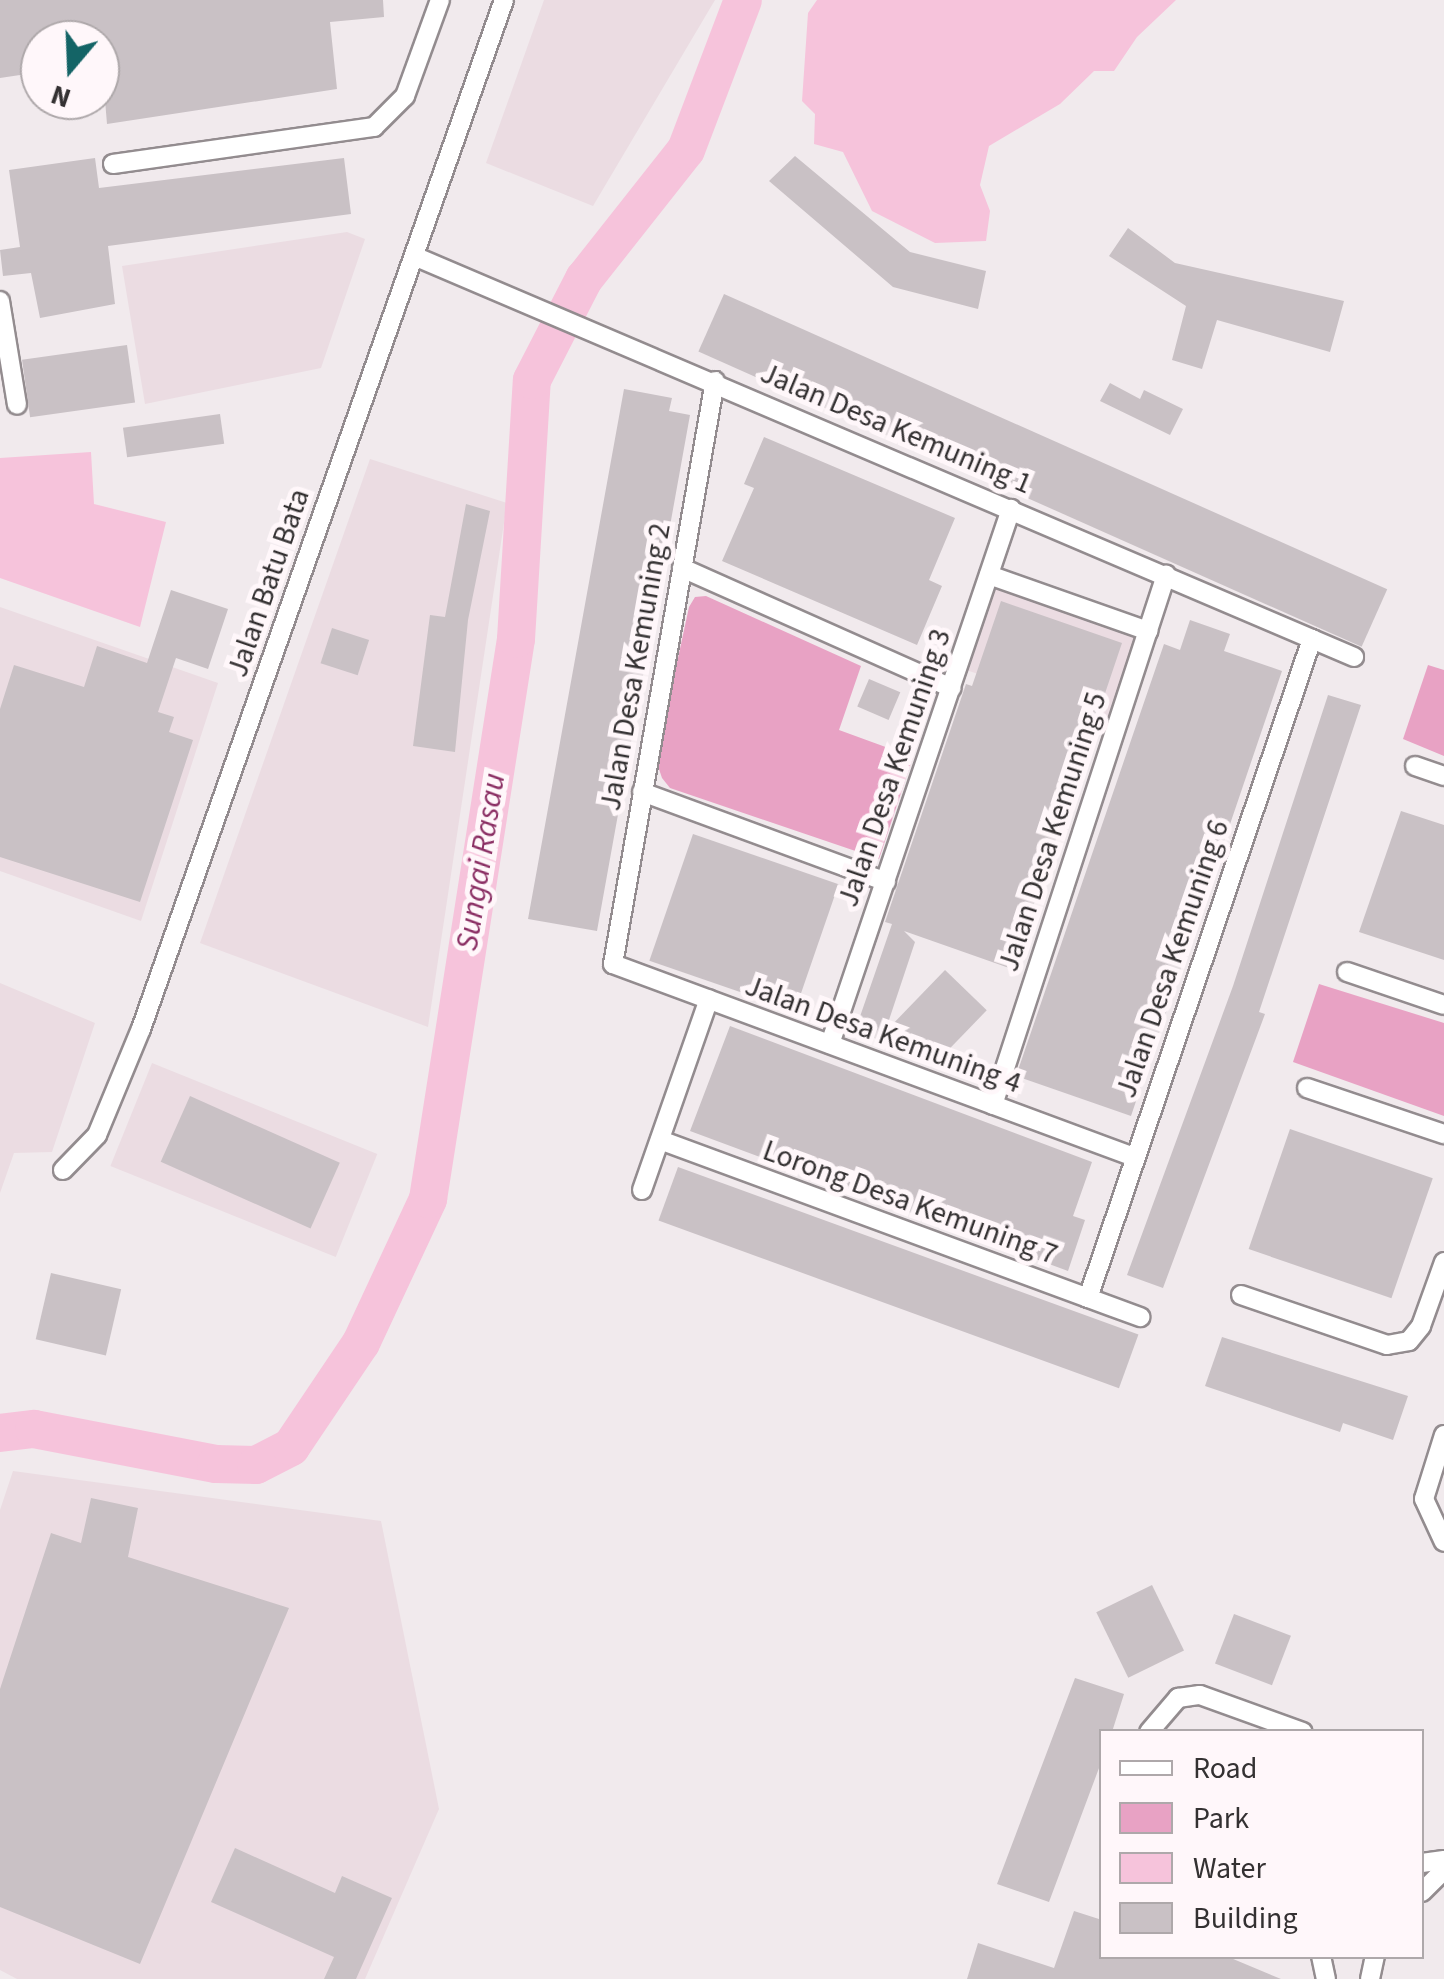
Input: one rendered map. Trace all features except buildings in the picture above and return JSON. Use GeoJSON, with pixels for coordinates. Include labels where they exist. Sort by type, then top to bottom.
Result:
{"type":"FeatureCollection","features":[{"type":"Feature","properties":{"kind":"street"},"geometry":{"type":"LineString","coordinates":[[113,164],[374,127],[405,96],[440,0]]}},
{"type":"Feature","properties":{"kind":"street","name":"Jalan Batu Bata"},"geometry":{"type":"LineString","coordinates":[[62,1170],[97,1135],[142,1029],[504,0]]}},
{"type":"Feature","properties":{"kind":"street","name":"Jalan Desa Kemuning 1"},"geometry":{"type":"LineString","coordinates":[[414,256],[615,337],[1354,657]]}},
{"type":"Feature","properties":{"kind":"street"},"geometry":{"type":"LineString","coordinates":[[0,300],[17,406]]}},
{"type":"Feature","properties":{"kind":"street","name":"Jalan Desa Kemuning 2"},"geometry":{"type":"LineString","coordinates":[[613,964],[715,381]]}},
{"type":"Feature","properties":{"kind":"street","name":"Jalan Desa Kemuning 3"},"geometry":{"type":"LineString","coordinates":[[830,1044],[1012,509]]}},
{"type":"Feature","properties":{"kind":"street"},"geometry":{"type":"LineString","coordinates":[[682,568],[951,688]]}},
{"type":"Feature","properties":{"kind":"street"},"geometry":{"type":"LineString","coordinates":[[989,575],[1148,631]]}},
{"type":"Feature","properties":{"kind":"street","name":"Jalan Desa Kemuning 5"},"geometry":{"type":"LineString","coordinates":[[993,1105],[1166,575]]}},
{"type":"Feature","properties":{"kind":"street","name":"Jalan Desa Kemuning 6"},"geometry":{"type":"LineString","coordinates":[[1088,1298],[1312,639]]}},
{"type":"Feature","properties":{"kind":"street"},"geometry":{"type":"LineString","coordinates":[[1415,766],[1444,776]]}},
{"type":"Feature","properties":{"kind":"street"},"geometry":{"type":"LineString","coordinates":[[642,792],[886,882]]}},
{"type":"Feature","properties":{"kind":"street","name":"Jalan Desa Kemuning 4"},"geometry":{"type":"LineString","coordinates":[[613,964],[1134,1157]]}},
{"type":"Feature","properties":{"kind":"street"},"geometry":{"type":"LineString","coordinates":[[1347,972],[1444,1005]]}},
{"type":"Feature","properties":{"kind":"street"},"geometry":{"type":"LineString","coordinates":[[642,1190],[708,999]]}},
{"type":"Feature","properties":{"kind":"street"},"geometry":{"type":"LineString","coordinates":[[1307,1088],[1444,1134]]}},
{"type":"Feature","properties":{"kind":"street","name":"Lorong Desa Kemuning 7"},"geometry":{"type":"LineString","coordinates":[[660,1140],[1140,1317]]}},
{"type":"Feature","properties":{"kind":"street"},"geometry":{"type":"LineString","coordinates":[[1241,1295],[1387,1345],[1409,1341],[1444,1262]]}},
{"type":"Feature","properties":{"kind":"street"},"geometry":{"type":"LineString","coordinates":[[1444,1435],[1424,1499],[1444,1542]]}},
{"type":"Feature","properties":{"kind":"street"},"geometry":{"type":"LineString","coordinates":[[1151,1729],[1169,1704],[1200,1695],[1295,1729]]}},
{"type":"Feature","properties":{"kind":"street"},"geometry":{"type":"LineString","coordinates":[[1424,1892],[1444,1870]]}},
{"type":"Feature","properties":{"kind":"shaded area"},"geometry":{"type":"Polygon","coordinates":[[[544,0],[715,0],[593,206],[486,163],[544,0]]]}},
{"type":"Feature","properties":{"kind":"shaded area"},"geometry":{"type":"Polygon","coordinates":[[[347,232],[365,239],[321,368],[145,404],[122,266],[347,232]]]}},
{"type":"Feature","properties":{"kind":"shaded area"},"geometry":{"type":"Polygon","coordinates":[[[370,459],[507,503],[428,1027],[200,943],[370,459]]]}},
{"type":"Feature","properties":{"kind":"shaded area"},"geometry":{"type":"Polygon","coordinates":[[[996,586],[1139,635],[1110,719],[967,670],[996,586]]]}},
{"type":"Feature","properties":{"kind":"shaded area"},"geometry":{"type":"Polygon","coordinates":[[[0,607],[218,683],[141,921],[0,871],[0,607]]]}},
{"type":"Feature","properties":{"kind":"shaded area"},"geometry":{"type":"Polygon","coordinates":[[[0,983],[95,1023],[52,1152],[14,1153],[0,1193],[0,983]]]}},
{"type":"Feature","properties":{"kind":"shaded area"},"geometry":{"type":"Polygon","coordinates":[[[152,1063],[377,1154],[336,1257],[110,1166],[152,1063]]]}},
{"type":"Feature","properties":{"kind":"shaded area"},"geometry":{"type":"Polygon","coordinates":[[[13,1471],[381,1521],[439,1809],[365,1979],[17,1979],[0,1970],[0,1510],[13,1471]]]}},
{"type":"Feature","properties":{"kind":"green space"},"geometry":{"type":"Polygon","coordinates":[[[706,596],[861,666],[839,730],[913,757],[879,859],[670,788],[662,778],[656,760],[689,607],[695,597],[706,596]]]}},
{"type":"Feature","properties":{"kind":"green space"},"geometry":{"type":"Polygon","coordinates":[[[1428,665],[1444,670],[1444,756],[1403,739],[1428,665]]]}},
{"type":"Feature","properties":{"kind":"green space"},"geometry":{"type":"Polygon","coordinates":[[[1319,984],[1444,1023],[1444,1116],[1293,1062],[1319,984]]]}},
{"type":"Feature","properties":{"kind":"water"},"geometry":{"type":"Polygon","coordinates":[[[817,0],[1176,0],[1137,37],[1114,71],[1094,71],[1060,104],[989,146],[980,185],[990,211],[986,241],[935,243],[872,211],[843,152],[814,144],[815,114],[802,101],[808,13],[817,0]]]}},
{"type":"Feature","properties":{"kind":"water"},"geometry":{"type":"Polygon","coordinates":[[[91,452],[94,504],[166,522],[140,627],[0,578],[0,458],[91,452]]]}},
{"type":"Feature","properties":{"kind":"waterway","name":"Sungai Rasau"},"geometry":{"type":"LineString","coordinates":[[0,1433],[34,1429],[216,1464],[256,1465],[291,1447],[361,1343],[428,1199],[516,639],[532,380],[584,279],[686,150],[743,0]]}}]}
